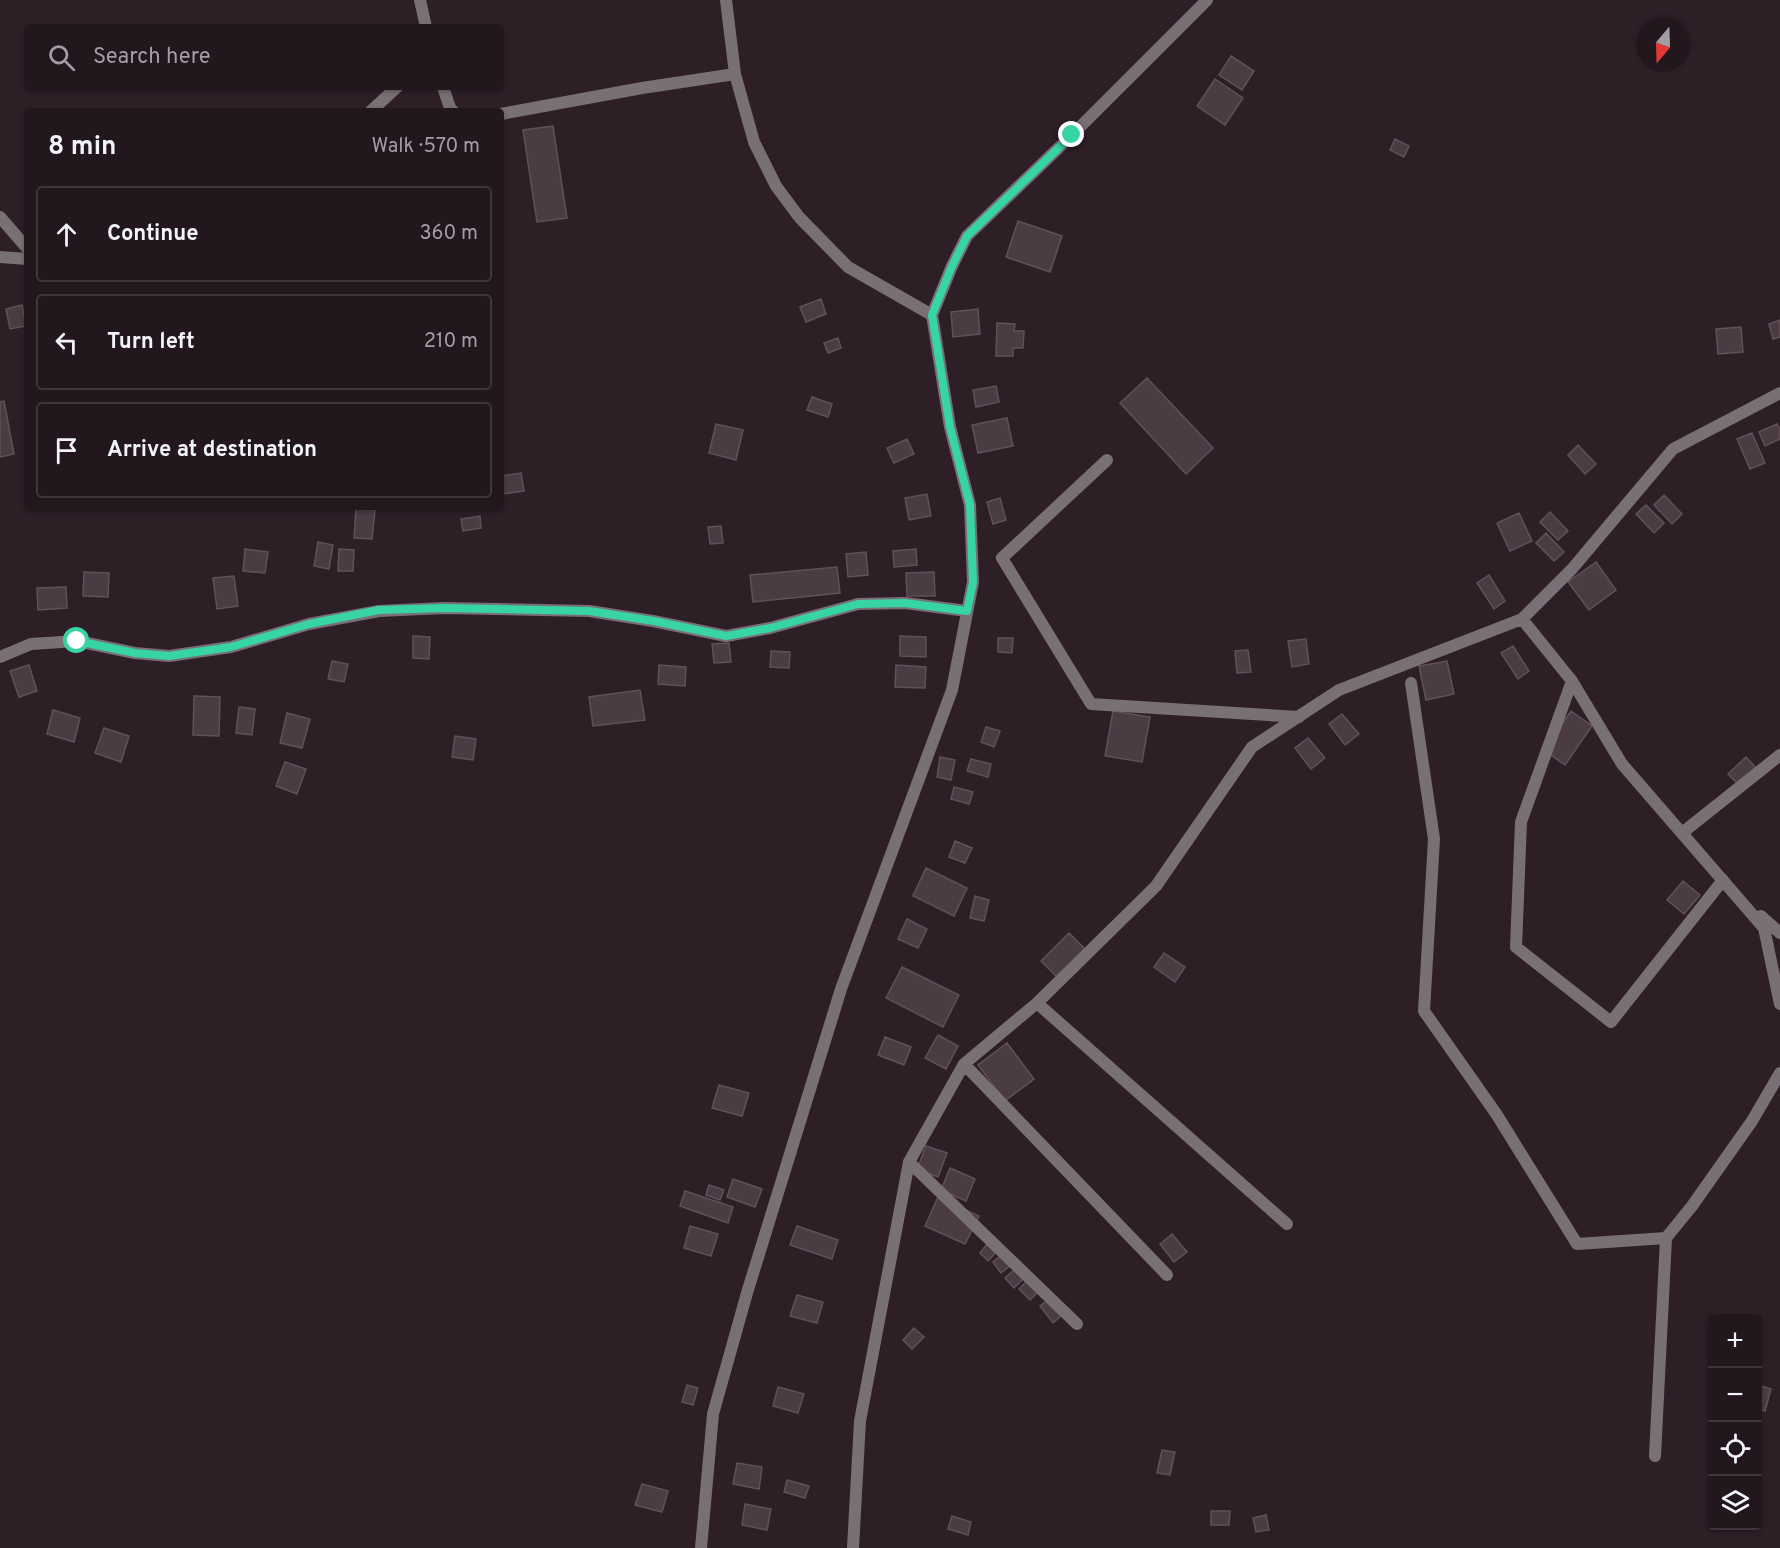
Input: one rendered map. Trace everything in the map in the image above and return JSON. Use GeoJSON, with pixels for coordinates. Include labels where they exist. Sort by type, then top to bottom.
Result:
{"type":"FeatureCollection","features":[{"type":"Feature","properties":{"kind":"street"},"geometry":{"type":"LineString","coordinates":[[420,0],[425,24]]}},
{"type":"Feature","properties":{"kind":"street"},"geometry":{"type":"LineString","coordinates":[[726,0],[735,74],[754,142],[776,186],[799,217],[848,267],[932,315]]}},
{"type":"Feature","properties":{"kind":"street"},"geometry":{"type":"LineString","coordinates":[[701,1548],[713,1414],[747,1293],[842,989],[952,690],[973,582],[970,505],[950,427],[932,315],[967,236],[1072,135],[1206,0]]}},
{"type":"Feature","properties":{"kind":"street"},"geometry":{"type":"LineString","coordinates":[[504,113],[642,88],[735,74]]}},
{"type":"Feature","properties":{"kind":"street"},"geometry":{"type":"LineString","coordinates":[[374,108],[394,90]]}},
{"type":"Feature","properties":{"kind":"street"},"geometry":{"type":"LineString","coordinates":[[444,90],[450,108]]}},
{"type":"Feature","properties":{"kind":"street"},"geometry":{"type":"LineString","coordinates":[[0,217],[24,245]]}},
{"type":"Feature","properties":{"kind":"street"},"geometry":{"type":"LineString","coordinates":[[0,256],[24,259]]}},
{"type":"Feature","properties":{"kind":"street"},"geometry":{"type":"LineString","coordinates":[[853,1548],[860,1421],[909,1162],[963,1064],[1037,1003],[1156,886],[1252,747],[1339,690],[1522,619],[1572,569],[1673,449],[1780,393]]}},
{"type":"Feature","properties":{"kind":"street"},"geometry":{"type":"LineString","coordinates":[[1107,460],[1002,558],[1091,704],[1299,717]]}},
{"type":"Feature","properties":{"kind":"street"},"geometry":{"type":"LineString","coordinates":[[0,657],[31,644],[77,641],[135,653],[169,656],[231,647],[309,624],[379,610],[444,608],[589,611],[654,621],[726,636],[770,628],[858,604],[905,603],[967,611]]}},
{"type":"Feature","properties":{"kind":"street"},"geometry":{"type":"LineString","coordinates":[[1522,619],[1572,681],[1622,764],[1764,928],[1780,1004]]}},
{"type":"Feature","properties":{"kind":"street"},"geometry":{"type":"LineString","coordinates":[[1572,681],[1521,822],[1516,948],[1611,1022],[1723,880]]}},
{"type":"Feature","properties":{"kind":"street"},"geometry":{"type":"LineString","coordinates":[[1411,683],[1434,839],[1424,1011],[1497,1115],[1577,1244],[1666,1238]]}},
{"type":"Feature","properties":{"kind":"street"},"geometry":{"type":"LineString","coordinates":[[1682,833],[1780,755]]}},
{"type":"Feature","properties":{"kind":"street"},"geometry":{"type":"LineString","coordinates":[[1723,880],[1780,933]]}},
{"type":"Feature","properties":{"kind":"street"},"geometry":{"type":"LineString","coordinates":[[1037,1003],[1287,1224]]}},
{"type":"Feature","properties":{"kind":"street"},"geometry":{"type":"LineString","coordinates":[[963,1064],[1167,1275]]}},
{"type":"Feature","properties":{"kind":"street"},"geometry":{"type":"LineString","coordinates":[[1655,1456],[1666,1238],[1692,1206],[1752,1121],[1780,1073]]}},
{"type":"Feature","properties":{"kind":"street"},"geometry":{"type":"LineString","coordinates":[[909,1162],[1077,1324]]}},
{"type":"Feature","properties":{"kind":"building"},"geometry":{"type":"Polygon","coordinates":[[[1231,56],[1254,71],[1242,90],[1219,75],[1231,56]]]}},
{"type":"Feature","properties":{"kind":"building"},"geometry":{"type":"Polygon","coordinates":[[[1215,79],[1243,98],[1225,125],[1197,106],[1215,79]]]}},
{"type":"Feature","properties":{"kind":"building"},"geometry":{"type":"Polygon","coordinates":[[[553,126],[567,218],[537,222],[523,130],[553,126]]]}},
{"type":"Feature","properties":{"kind":"building"},"geometry":{"type":"Polygon","coordinates":[[[1395,139],[1409,146],[1404,157],[1390,150],[1395,139]]]}},
{"type":"Feature","properties":{"kind":"building"},"geometry":{"type":"Polygon","coordinates":[[[1018,221],[1062,236],[1050,272],[1006,257],[1018,221]]]}},
{"type":"Feature","properties":{"kind":"building"},"geometry":{"type":"Polygon","coordinates":[[[821,299],[826,314],[806,322],[800,307],[821,299]]]}},
{"type":"Feature","properties":{"kind":"building"},"geometry":{"type":"Polygon","coordinates":[[[22,305],[24,326],[10,329],[6,309],[22,305]]]}},
{"type":"Feature","properties":{"kind":"building"},"geometry":{"type":"Polygon","coordinates":[[[978,309],[980,334],[953,337],[951,312],[978,309]]]}},
{"type":"Feature","properties":{"kind":"building"},"geometry":{"type":"Polygon","coordinates":[[[1780,320],[1780,337],[1773,339],[1769,324],[1780,320]]]}},
{"type":"Feature","properties":{"kind":"building"},"geometry":{"type":"Polygon","coordinates":[[[997,323],[1015,324],[1014,331],[1024,331],[1023,348],[1013,348],[1013,356],[996,356],[997,323]]]}},
{"type":"Feature","properties":{"kind":"building"},"geometry":{"type":"Polygon","coordinates":[[[1741,327],[1743,352],[1718,354],[1716,329],[1741,327]]]}},
{"type":"Feature","properties":{"kind":"building"},"geometry":{"type":"Polygon","coordinates":[[[838,338],[841,348],[828,353],[824,343],[838,338]]]}},
{"type":"Feature","properties":{"kind":"building"},"geometry":{"type":"Polygon","coordinates":[[[1147,378],[1213,448],[1186,474],[1120,403],[1147,378]]]}},
{"type":"Feature","properties":{"kind":"building"},"geometry":{"type":"Polygon","coordinates":[[[996,386],[999,402],[976,407],[973,390],[996,386]]]}},
{"type":"Feature","properties":{"kind":"building"},"geometry":{"type":"Polygon","coordinates":[[[812,397],[832,404],[828,417],[807,410],[812,397]]]}},
{"type":"Feature","properties":{"kind":"building"},"geometry":{"type":"Polygon","coordinates":[[[4,401],[14,454],[0,457],[0,402],[4,401]]]}},
{"type":"Feature","properties":{"kind":"building"},"geometry":{"type":"Polygon","coordinates":[[[1007,418],[1013,446],[978,453],[972,425],[1007,418]]]}},
{"type":"Feature","properties":{"kind":"building"},"geometry":{"type":"Polygon","coordinates":[[[716,424],[743,430],[736,460],[709,453],[716,424]]]}},
{"type":"Feature","properties":{"kind":"building"},"geometry":{"type":"Polygon","coordinates":[[[1777,424],[1780,439],[1765,446],[1759,432],[1777,424]]]}},
{"type":"Feature","properties":{"kind":"building"},"geometry":{"type":"Polygon","coordinates":[[[1752,433],[1765,463],[1750,469],[1737,439],[1752,433]]]}},
{"type":"Feature","properties":{"kind":"building"},"geometry":{"type":"Polygon","coordinates":[[[907,439],[914,454],[894,463],[887,448],[907,439]]]}},
{"type":"Feature","properties":{"kind":"building"},"geometry":{"type":"Polygon","coordinates":[[[1578,445],[1596,464],[1585,474],[1568,455],[1578,445]]]}},
{"type":"Feature","properties":{"kind":"building"},"geometry":{"type":"Polygon","coordinates":[[[521,473],[524,491],[504,494],[504,476],[521,473]]]}},
{"type":"Feature","properties":{"kind":"building"},"geometry":{"type":"Polygon","coordinates":[[[927,494],[931,516],[909,520],[905,498],[927,494]]]}},
{"type":"Feature","properties":{"kind":"building"},"geometry":{"type":"Polygon","coordinates":[[[1664,495],[1682,514],[1672,524],[1654,505],[1664,495]]]}},
{"type":"Feature","properties":{"kind":"building"},"geometry":{"type":"Polygon","coordinates":[[[1000,498],[1006,520],[993,524],[987,502],[1000,498]]]}},
{"type":"Feature","properties":{"kind":"building"},"geometry":{"type":"Polygon","coordinates":[[[1646,505],[1664,523],[1654,533],[1636,514],[1646,505]]]}},
{"type":"Feature","properties":{"kind":"building"},"geometry":{"type":"Polygon","coordinates":[[[356,510],[375,510],[372,539],[354,538],[356,510]]]}},
{"type":"Feature","properties":{"kind":"building"},"geometry":{"type":"Polygon","coordinates":[[[1550,512],[1568,531],[1558,540],[1540,522],[1550,512]]]}},
{"type":"Feature","properties":{"kind":"building"},"geometry":{"type":"Polygon","coordinates":[[[1519,513],[1532,541],[1510,551],[1497,523],[1519,513]]]}},
{"type":"Feature","properties":{"kind":"building"},"geometry":{"type":"Polygon","coordinates":[[[480,516],[481,528],[463,531],[461,519],[480,516]]]}},
{"type":"Feature","properties":{"kind":"building"},"geometry":{"type":"Polygon","coordinates":[[[721,526],[723,543],[710,544],[708,527],[721,526]]]}},
{"type":"Feature","properties":{"kind":"building"},"geometry":{"type":"Polygon","coordinates":[[[1546,533],[1564,552],[1554,561],[1536,543],[1546,533]]]}},
{"type":"Feature","properties":{"kind":"building"},"geometry":{"type":"Polygon","coordinates":[[[318,542],[333,545],[329,569],[314,566],[318,542]]]}},
{"type":"Feature","properties":{"kind":"building"},"geometry":{"type":"Polygon","coordinates":[[[245,549],[268,552],[265,573],[243,571],[245,549]]]}},
{"type":"Feature","properties":{"kind":"building"},"geometry":{"type":"Polygon","coordinates":[[[339,549],[354,550],[353,571],[338,571],[339,549]]]}},
{"type":"Feature","properties":{"kind":"building"},"geometry":{"type":"Polygon","coordinates":[[[916,549],[917,565],[894,567],[893,551],[916,549]]]}},
{"type":"Feature","properties":{"kind":"building"},"geometry":{"type":"Polygon","coordinates":[[[866,552],[868,575],[848,577],[846,554],[866,552]]]}},
{"type":"Feature","properties":{"kind":"building"},"geometry":{"type":"Polygon","coordinates":[[[1596,562],[1616,590],[1589,610],[1568,582],[1596,562]]]}},
{"type":"Feature","properties":{"kind":"building"},"geometry":{"type":"Polygon","coordinates":[[[837,567],[840,593],[753,602],[750,575],[837,567]]]}},
{"type":"Feature","properties":{"kind":"building"},"geometry":{"type":"Polygon","coordinates":[[[84,572],[109,573],[108,597],[83,596],[84,572]]]}},
{"type":"Feature","properties":{"kind":"building"},"geometry":{"type":"Polygon","coordinates":[[[934,572],[935,596],[907,596],[906,573],[934,572]]]}},
{"type":"Feature","properties":{"kind":"building"},"geometry":{"type":"Polygon","coordinates":[[[1489,575],[1505,601],[1494,609],[1477,583],[1489,575]]]}},
{"type":"Feature","properties":{"kind":"building"},"geometry":{"type":"Polygon","coordinates":[[[234,576],[238,606],[217,609],[213,578],[234,576]]]}},
{"type":"Feature","properties":{"kind":"building"},"geometry":{"type":"Polygon","coordinates":[[[66,587],[67,608],[38,610],[37,588],[66,587]]]}},
{"type":"Feature","properties":{"kind":"building"},"geometry":{"type":"Polygon","coordinates":[[[413,636],[430,637],[429,659],[413,658],[413,636]]]}},
{"type":"Feature","properties":{"kind":"building"},"geometry":{"type":"Polygon","coordinates":[[[900,636],[926,637],[926,657],[900,656],[900,636]]]}},
{"type":"Feature","properties":{"kind":"building"},"geometry":{"type":"Polygon","coordinates":[[[998,638],[1013,638],[1012,653],[998,652],[998,638]]]}},
{"type":"Feature","properties":{"kind":"building"},"geometry":{"type":"Polygon","coordinates":[[[1306,639],[1309,664],[1292,667],[1288,641],[1306,639]]]}},
{"type":"Feature","properties":{"kind":"building"},"geometry":{"type":"Polygon","coordinates":[[[729,643],[731,662],[714,663],[712,644],[729,643]]]}},
{"type":"Feature","properties":{"kind":"building"},"geometry":{"type":"Polygon","coordinates":[[[1513,646],[1529,671],[1518,679],[1501,653],[1513,646]]]}},
{"type":"Feature","properties":{"kind":"building"},"geometry":{"type":"Polygon","coordinates":[[[1248,650],[1251,672],[1237,673],[1235,651],[1248,650]]]}},
{"type":"Feature","properties":{"kind":"building"},"geometry":{"type":"Polygon","coordinates":[[[771,651],[790,652],[789,668],[770,667],[771,651]]]}},
{"type":"Feature","properties":{"kind":"building"},"geometry":{"type":"Polygon","coordinates":[[[332,661],[348,664],[344,682],[328,679],[332,661]]]}},
{"type":"Feature","properties":{"kind":"building"},"geometry":{"type":"Polygon","coordinates":[[[1447,661],[1454,694],[1426,700],[1419,666],[1447,661]]]}},
{"type":"Feature","properties":{"kind":"building"},"geometry":{"type":"Polygon","coordinates":[[[29,665],[37,691],[19,697],[10,671],[29,665]]]}},
{"type":"Feature","properties":{"kind":"building"},"geometry":{"type":"Polygon","coordinates":[[[659,665],[686,667],[685,686],[658,684],[659,665]]]}},
{"type":"Feature","properties":{"kind":"building"},"geometry":{"type":"Polygon","coordinates":[[[896,665],[926,667],[925,688],[895,687],[896,665]]]}},
{"type":"Feature","properties":{"kind":"building"},"geometry":{"type":"Polygon","coordinates":[[[640,690],[645,720],[593,726],[589,697],[640,690]]]}},
{"type":"Feature","properties":{"kind":"building"},"geometry":{"type":"Polygon","coordinates":[[[194,696],[220,697],[219,736],[193,735],[194,696]]]}},
{"type":"Feature","properties":{"kind":"building"},"geometry":{"type":"Polygon","coordinates":[[[239,707],[255,709],[252,735],[236,733],[239,707]]]}},
{"type":"Feature","properties":{"kind":"building"},"geometry":{"type":"Polygon","coordinates":[[[53,710],[80,718],[74,742],[47,734],[53,710]]]}},
{"type":"Feature","properties":{"kind":"building"},"geometry":{"type":"Polygon","coordinates":[[[1113,711],[1150,717],[1142,762],[1105,756],[1113,711]]]}},
{"type":"Feature","properties":{"kind":"building"},"geometry":{"type":"Polygon","coordinates":[[[1571,711],[1592,726],[1565,765],[1544,750],[1571,711]]]}},
{"type":"Feature","properties":{"kind":"building"},"geometry":{"type":"Polygon","coordinates":[[[287,713],[310,719],[302,748],[280,743],[287,713]]]}},
{"type":"Feature","properties":{"kind":"building"},"geometry":{"type":"Polygon","coordinates":[[[1342,714],[1359,734],[1345,745],[1329,724],[1342,714]]]}},
{"type":"Feature","properties":{"kind":"building"},"geometry":{"type":"Polygon","coordinates":[[[986,727],[1000,731],[994,747],[981,742],[986,727]]]}},
{"type":"Feature","properties":{"kind":"building"},"geometry":{"type":"Polygon","coordinates":[[[104,728],[129,736],[121,762],[95,753],[104,728]]]}},
{"type":"Feature","properties":{"kind":"building"},"geometry":{"type":"Polygon","coordinates":[[[455,736],[476,739],[473,760],[452,757],[455,736]]]}},
{"type":"Feature","properties":{"kind":"building"},"geometry":{"type":"Polygon","coordinates":[[[1308,738],[1325,758],[1311,769],[1295,748],[1308,738]]]}},
{"type":"Feature","properties":{"kind":"building"},"geometry":{"type":"Polygon","coordinates":[[[940,757],[955,760],[951,780],[937,777],[940,757]]]}},
{"type":"Feature","properties":{"kind":"building"},"geometry":{"type":"Polygon","coordinates":[[[1746,757],[1761,773],[1744,790],[1728,774],[1746,757]]]}},
{"type":"Feature","properties":{"kind":"building"},"geometry":{"type":"Polygon","coordinates":[[[971,759],[991,764],[988,777],[967,771],[971,759]]]}},
{"type":"Feature","properties":{"kind":"building"},"geometry":{"type":"Polygon","coordinates":[[[285,762],[306,769],[297,794],[276,786],[285,762]]]}},
{"type":"Feature","properties":{"kind":"building"},"geometry":{"type":"Polygon","coordinates":[[[954,787],[973,792],[969,804],[951,799],[954,787]]]}},
{"type":"Feature","properties":{"kind":"building"},"geometry":{"type":"Polygon","coordinates":[[[955,841],[972,848],[965,863],[949,857],[955,841]]]}},
{"type":"Feature","properties":{"kind":"building"},"geometry":{"type":"Polygon","coordinates":[[[926,868],[967,888],[954,916],[913,896],[926,868]]]}},
{"type":"Feature","properties":{"kind":"building"},"geometry":{"type":"Polygon","coordinates":[[[1683,881],[1700,895],[1684,914],[1667,900],[1683,881]]]}},
{"type":"Feature","properties":{"kind":"building"},"geometry":{"type":"Polygon","coordinates":[[[975,896],[989,900],[984,921],[970,918],[975,896]]]}},
{"type":"Feature","properties":{"kind":"building"},"geometry":{"type":"Polygon","coordinates":[[[907,919],[927,929],[918,948],[898,939],[907,919]]]}},
{"type":"Feature","properties":{"kind":"building"},"geometry":{"type":"Polygon","coordinates":[[[1069,933],[1085,949],[1057,977],[1041,961],[1069,933]]]}},
{"type":"Feature","properties":{"kind":"building"},"geometry":{"type":"Polygon","coordinates":[[[1164,953],[1185,967],[1175,982],[1154,967],[1164,953]]]}},
{"type":"Feature","properties":{"kind":"building"},"geometry":{"type":"Polygon","coordinates":[[[902,967],[959,995],[943,1027],[886,998],[902,967]]]}},
{"type":"Feature","properties":{"kind":"building"},"geometry":{"type":"Polygon","coordinates":[[[938,1035],[958,1046],[946,1069],[925,1058],[938,1035]]]}},
{"type":"Feature","properties":{"kind":"building"},"geometry":{"type":"Polygon","coordinates":[[[885,1037],[911,1047],[904,1065],[878,1055],[885,1037]]]}},
{"type":"Feature","properties":{"kind":"building"},"geometry":{"type":"Polygon","coordinates":[[[1007,1043],[1034,1079],[1005,1101],[978,1065],[1007,1043]]]}},
{"type":"Feature","properties":{"kind":"building"},"geometry":{"type":"Polygon","coordinates":[[[719,1085],[749,1093],[742,1116],[712,1108],[719,1085]]]}},
{"type":"Feature","properties":{"kind":"building"},"geometry":{"type":"Polygon","coordinates":[[[926,1146],[947,1153],[938,1177],[917,1169],[926,1146]]]}},
{"type":"Feature","properties":{"kind":"building"},"geometry":{"type":"Polygon","coordinates":[[[950,1168],[975,1179],[966,1201],[941,1190],[950,1168]]]}},
{"type":"Feature","properties":{"kind":"building"},"geometry":{"type":"Polygon","coordinates":[[[733,1179],[762,1189],[755,1207],[727,1197],[733,1179]]]}},
{"type":"Feature","properties":{"kind":"building"},"geometry":{"type":"Polygon","coordinates":[[[709,1185],[724,1190],[720,1200],[706,1195],[709,1185]]]}},
{"type":"Feature","properties":{"kind":"building"},"geometry":{"type":"Polygon","coordinates":[[[685,1191],[733,1207],[728,1223],[680,1206],[685,1191]]]}},
{"type":"Feature","properties":{"kind":"building"},"geometry":{"type":"Polygon","coordinates":[[[938,1197],[979,1216],[965,1244],[925,1226],[938,1197]]]}},
{"type":"Feature","properties":{"kind":"building"},"geometry":{"type":"Polygon","coordinates":[[[690,1226],[718,1234],[711,1256],[684,1248],[690,1226]]]}},
{"type":"Feature","properties":{"kind":"building"},"geometry":{"type":"Polygon","coordinates":[[[797,1226],[838,1240],[832,1259],[790,1245],[797,1226]]]}},
{"type":"Feature","properties":{"kind":"building"},"geometry":{"type":"Polygon","coordinates":[[[1172,1234],[1187,1252],[1174,1262],[1160,1244],[1172,1234]]]}},
{"type":"Feature","properties":{"kind":"building"},"geometry":{"type":"Polygon","coordinates":[[[988,1243],[997,1251],[988,1261],[980,1253],[988,1243]]]}},
{"type":"Feature","properties":{"kind":"building"},"geometry":{"type":"Polygon","coordinates":[[[1002,1255],[1011,1265],[1001,1273],[993,1262],[1002,1255]]]}},
{"type":"Feature","properties":{"kind":"building"},"geometry":{"type":"Polygon","coordinates":[[[1015,1269],[1024,1278],[1014,1288],[1005,1278],[1015,1269]]]}},
{"type":"Feature","properties":{"kind":"building"},"geometry":{"type":"Polygon","coordinates":[[[1028,1280],[1039,1291],[1030,1300],[1019,1289],[1028,1280]]]}},
{"type":"Feature","properties":{"kind":"building"},"geometry":{"type":"Polygon","coordinates":[[[797,1295],[823,1302],[817,1323],[790,1316],[797,1295]]]}},
{"type":"Feature","properties":{"kind":"building"},"geometry":{"type":"Polygon","coordinates":[[[1048,1300],[1061,1316],[1053,1323],[1040,1306],[1048,1300]]]}},
{"type":"Feature","properties":{"kind":"building"},"geometry":{"type":"Polygon","coordinates":[[[914,1328],[924,1337],[912,1349],[903,1340],[914,1328]]]}},
{"type":"Feature","properties":{"kind":"building"},"geometry":{"type":"Polygon","coordinates":[[[687,1385],[698,1388],[693,1405],[682,1402],[687,1385]]]}},
{"type":"Feature","properties":{"kind":"building"},"geometry":{"type":"Polygon","coordinates":[[[1762,1386],[1771,1389],[1765,1411],[1762,1410],[1762,1386]]]}},
{"type":"Feature","properties":{"kind":"building"},"geometry":{"type":"Polygon","coordinates":[[[778,1387],[804,1394],[798,1413],[773,1406],[778,1387]]]}},
{"type":"Feature","properties":{"kind":"building"},"geometry":{"type":"Polygon","coordinates":[[[1162,1450],[1175,1452],[1170,1475],[1157,1473],[1162,1450]]]}},
{"type":"Feature","properties":{"kind":"building"},"geometry":{"type":"Polygon","coordinates":[[[737,1463],[762,1467],[759,1489],[733,1484],[737,1463]]]}},
{"type":"Feature","properties":{"kind":"building"},"geometry":{"type":"Polygon","coordinates":[[[787,1480],[809,1486],[805,1498],[784,1492],[787,1480]]]}},
{"type":"Feature","properties":{"kind":"building"},"geometry":{"type":"Polygon","coordinates":[[[642,1484],[668,1491],[662,1512],[635,1505],[642,1484]]]}},
{"type":"Feature","properties":{"kind":"building"},"geometry":{"type":"Polygon","coordinates":[[[745,1504],[771,1509],[767,1530],[742,1525],[745,1504]]]}},
{"type":"Feature","properties":{"kind":"building"},"geometry":{"type":"Polygon","coordinates":[[[1211,1511],[1230,1511],[1229,1525],[1211,1525],[1211,1511]]]}},
{"type":"Feature","properties":{"kind":"building"},"geometry":{"type":"Polygon","coordinates":[[[1266,1515],[1269,1530],[1256,1532],[1253,1518],[1266,1515]]]}},
{"type":"Feature","properties":{"kind":"building"},"geometry":{"type":"Polygon","coordinates":[[[952,1516],[971,1522],[968,1535],[948,1529],[952,1516]]]}},
{"type":"Feature","properties":{"kind":"route"},"geometry":{"type":"LineString","coordinates":[[77,641],[135,653],[169,656],[231,647],[309,624],[379,610],[444,608],[589,611],[654,621],[726,636],[770,628],[858,604],[905,603],[967,611],[973,582],[970,505],[950,427],[932,315],[967,236],[1072,135]]}}]}
